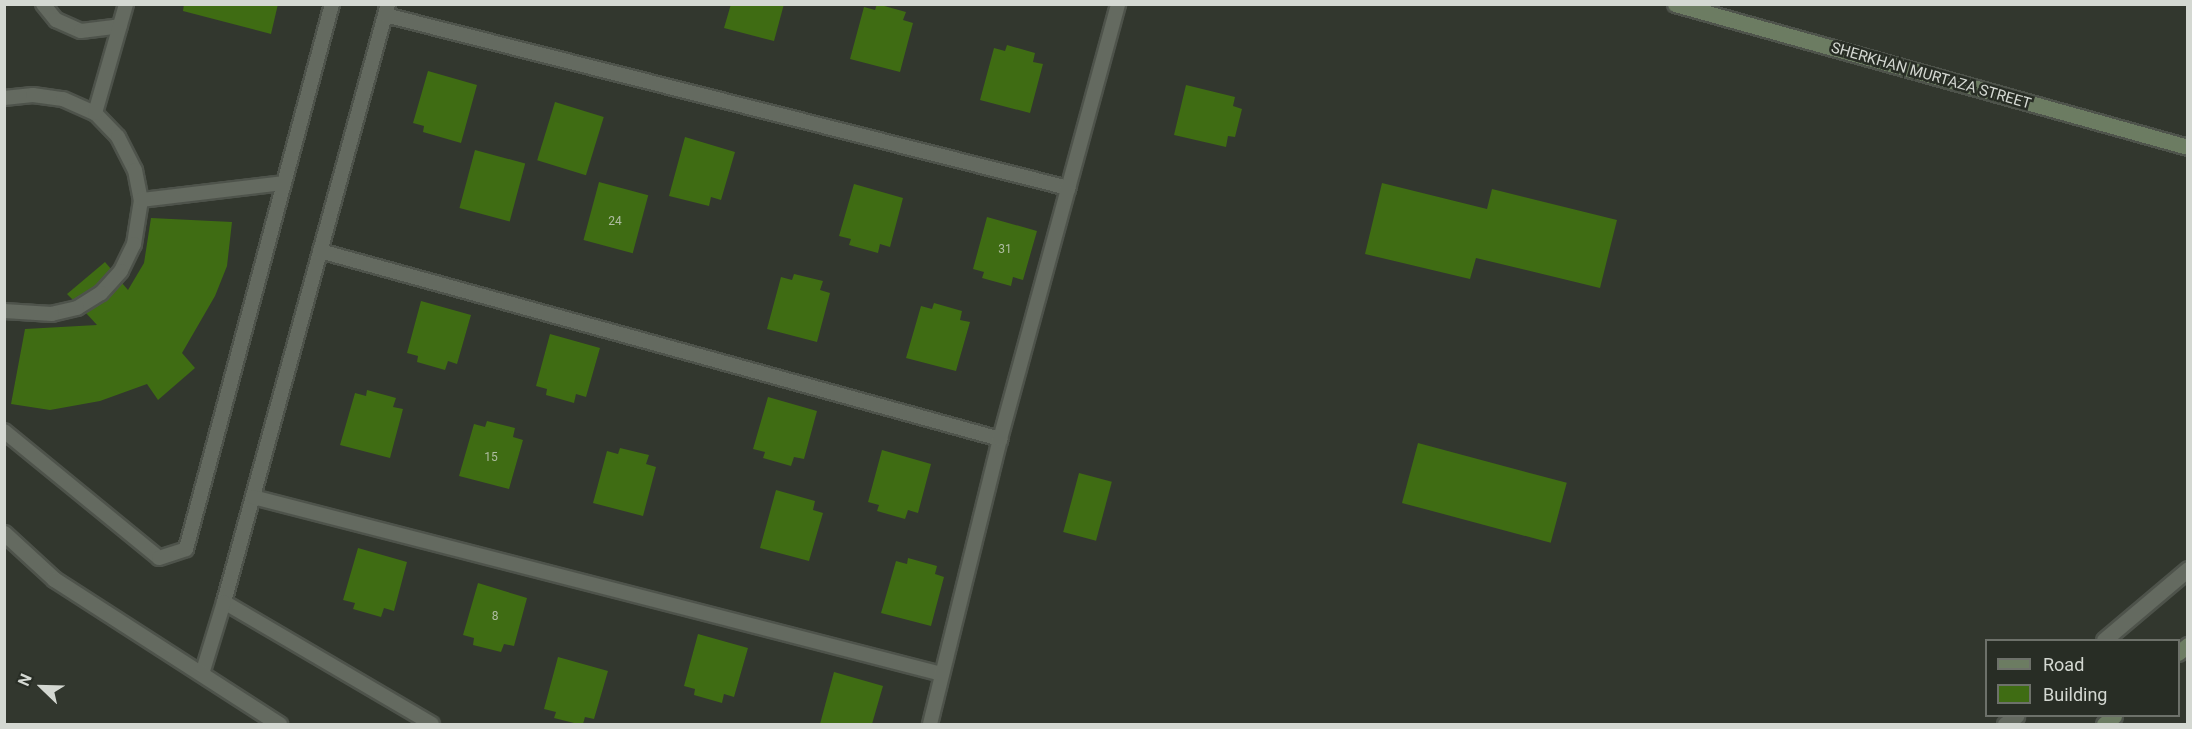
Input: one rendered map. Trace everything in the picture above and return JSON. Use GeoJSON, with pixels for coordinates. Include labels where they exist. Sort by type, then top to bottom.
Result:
{"type":"FeatureCollection","features":[{"type":"Feature","properties":{"kind":"main road","name":"SHERKHAN MURTAZA STREET"},"geometry":{"type":"LineString","coordinates":[[1675,4],[2187,147]]}},
{"type":"Feature","properties":{"kind":"street"},"geometry":{"type":"LineString","coordinates":[[4,533],[54,579],[279,724]]}},
{"type":"Feature","properties":{"kind":"street"},"geometry":{"type":"LineString","coordinates":[[2105,639],[2187,569]]}},
{"type":"Feature","properties":{"kind":"lane"},"geometry":{"type":"LineString","coordinates":[[43,4],[56,20],[81,31],[120,26]]}},
{"type":"Feature","properties":{"kind":"lane"},"geometry":{"type":"LineString","coordinates":[[95,113],[126,4]]}},
{"type":"Feature","properties":{"kind":"lane"},"geometry":{"type":"LineString","coordinates":[[4,430],[159,558],[186,549],[332,4]]}},
{"type":"Feature","properties":{"kind":"lane"},"geometry":{"type":"LineString","coordinates":[[930,724],[1000,439],[1118,4]]}},
{"type":"Feature","properties":{"kind":"lane"},"geometry":{"type":"LineString","coordinates":[[202,674],[224,602],[386,10],[1068,188]]}},
{"type":"Feature","properties":{"kind":"lane"},"geometry":{"type":"LineString","coordinates":[[4,98],[33,95],[63,99],[95,113],[118,137],[131,162],[141,200],[134,244],[121,271],[101,293],[77,308],[52,314],[4,311]]}},
{"type":"Feature","properties":{"kind":"lane"},"geometry":{"type":"LineString","coordinates":[[141,200],[284,183]]}},
{"type":"Feature","properties":{"kind":"lane"},"geometry":{"type":"LineString","coordinates":[[320,251],[1000,439]]}},
{"type":"Feature","properties":{"kind":"lane"},"geometry":{"type":"LineString","coordinates":[[253,497],[942,674]]}},
{"type":"Feature","properties":{"kind":"lane"},"geometry":{"type":"LineString","coordinates":[[224,602],[432,724]]}},
{"type":"Feature","properties":{"kind":"building"},"geometry":{"type":"Polygon","coordinates":[[[184,4],[278,4],[271,34],[183,11],[184,4]]]}},
{"type":"Feature","properties":{"kind":"building"},"geometry":{"type":"Polygon","coordinates":[[[731,4],[784,4],[774,41],[724,28],[731,4]]]}},
{"type":"Feature","properties":{"kind":"building"},"geometry":{"type":"Polygon","coordinates":[[[877,4],[906,12],[903,20],[913,23],[900,72],[850,59],[864,7],[875,10],[877,4]]]}},
{"type":"Feature","properties":{"kind":"building"},"geometry":{"type":"Polygon","coordinates":[[[1007,45],[1035,53],[1033,62],[1043,64],[1030,113],[980,100],[994,48],[1005,51],[1007,45]]]}},
{"type":"Feature","properties":{"kind":"building"},"geometry":{"type":"Polygon","coordinates":[[[428,71],[477,85],[461,143],[423,132],[424,126],[413,123],[428,71]]]}},
{"type":"Feature","properties":{"kind":"building"},"geometry":{"type":"Polygon","coordinates":[[[1186,85],[1235,97],[1233,106],[1242,109],[1235,137],[1228,136],[1226,147],[1174,135],[1186,85]]]}},
{"type":"Feature","properties":{"kind":"building"},"geometry":{"type":"Polygon","coordinates":[[[555,102],[604,117],[586,175],[537,160],[555,102]]]}},
{"type":"Feature","properties":{"kind":"building"},"geometry":{"type":"Polygon","coordinates":[[[685,137],[735,152],[721,200],[711,197],[709,206],[669,196],[685,137]]]}},
{"type":"Feature","properties":{"kind":"building"},"geometry":{"type":"Polygon","coordinates":[[[475,150],[525,163],[510,221],[459,208],[475,150]]]}},
{"type":"Feature","properties":{"kind":"building"},"geometry":{"type":"Polygon","coordinates":[[[599,182],[648,195],[633,253],[583,240],[599,182]]]}},
{"type":"Feature","properties":{"kind":"building"},"geometry":{"type":"Polygon","coordinates":[[[1382,183],[1487,209],[1492,189],[1617,220],[1600,288],[1476,258],[1470,279],[1365,254],[1382,183]]]}},
{"type":"Feature","properties":{"kind":"building"},"geometry":{"type":"Polygon","coordinates":[[[854,184],[903,198],[890,247],[880,244],[878,253],[849,245],[851,239],[839,236],[854,184]]]}},
{"type":"Feature","properties":{"kind":"building"},"geometry":{"type":"Polygon","coordinates":[[[987,217],[1037,231],[1023,280],[1013,277],[1011,286],[982,278],[984,272],[973,269],[987,217]]]}},
{"type":"Feature","properties":{"kind":"building"},"geometry":{"type":"Polygon","coordinates":[[[151,218],[232,222],[227,266],[215,296],[182,353],[195,368],[158,400],[147,384],[100,401],[50,410],[11,404],[25,329],[97,325],[86,313],[106,300],[122,283],[128,290],[144,263],[151,218]]]}},
{"type":"Feature","properties":{"kind":"building"},"geometry":{"type":"Polygon","coordinates":[[[105,262],[111,269],[95,286],[73,300],[67,294],[105,262]]]}},
{"type":"Feature","properties":{"kind":"building"},"geometry":{"type":"Polygon","coordinates":[[[794,274],[823,281],[820,290],[830,293],[817,342],[767,329],[781,277],[792,280],[794,274]]]}},
{"type":"Feature","properties":{"kind":"building"},"geometry":{"type":"Polygon","coordinates":[[[421,301],[471,315],[457,364],[448,361],[445,370],[417,362],[418,356],[407,353],[421,301]]]}},
{"type":"Feature","properties":{"kind":"building"},"geometry":{"type":"Polygon","coordinates":[[[934,303],[962,311],[960,320],[970,322],[956,371],[906,358],[921,306],[932,309],[934,303]]]}},
{"type":"Feature","properties":{"kind":"building"},"geometry":{"type":"Polygon","coordinates":[[[550,334],[600,348],[586,397],[576,394],[574,403],[546,395],[547,389],[536,386],[550,334]]]}},
{"type":"Feature","properties":{"kind":"building"},"geometry":{"type":"Polygon","coordinates":[[[367,390],[396,398],[393,407],[403,409],[390,458],[340,445],[355,393],[366,396],[367,390]]]}},
{"type":"Feature","properties":{"kind":"building"},"geometry":{"type":"Polygon","coordinates":[[[768,397],[817,411],[804,459],[794,457],[791,466],[763,458],[765,452],[753,449],[768,397]]]}},
{"type":"Feature","properties":{"kind":"building"},"geometry":{"type":"Polygon","coordinates":[[[487,421],[515,428],[513,437],[523,440],[509,489],[459,476],[474,424],[485,427],[487,421]]]}},
{"type":"Feature","properties":{"kind":"building"},"geometry":{"type":"Polygon","coordinates":[[[1418,443],[1567,483],[1551,543],[1402,503],[1418,443]]]}},
{"type":"Feature","properties":{"kind":"building"},"geometry":{"type":"Polygon","coordinates":[[[620,448],[649,455],[646,464],[656,467],[643,516],[593,503],[607,451],[618,454],[620,448]]]}},
{"type":"Feature","properties":{"kind":"building"},"geometry":{"type":"Polygon","coordinates":[[[882,450],[931,464],[918,513],[908,510],[905,519],[877,511],[879,505],[868,502],[882,450]]]}},
{"type":"Feature","properties":{"kind":"building"},"geometry":{"type":"Polygon","coordinates":[[[1079,473],[1112,482],[1096,541],[1063,532],[1079,473]]]}},
{"type":"Feature","properties":{"kind":"building"},"geometry":{"type":"Polygon","coordinates":[[[776,490],[815,501],[813,510],[823,513],[809,561],[760,548],[776,490]]]}},
{"type":"Feature","properties":{"kind":"building"},"geometry":{"type":"Polygon","coordinates":[[[358,548],[407,562],[394,611],[384,608],[381,617],[353,609],[355,603],[343,600],[358,548]]]}},
{"type":"Feature","properties":{"kind":"building"},"geometry":{"type":"Polygon","coordinates":[[[908,558],[937,566],[935,574],[944,577],[931,626],[881,613],[896,561],[907,564],[908,558]]]}},
{"type":"Feature","properties":{"kind":"building"},"geometry":{"type":"Polygon","coordinates":[[[478,583],[527,598],[514,646],[504,644],[501,652],[473,645],[474,638],[463,635],[478,583]]]}},
{"type":"Feature","properties":{"kind":"building"},"geometry":{"type":"Polygon","coordinates":[[[698,634],[748,648],[734,697],[724,694],[722,703],[694,695],[695,689],[684,686],[698,634]]]}},
{"type":"Feature","properties":{"kind":"building"},"geometry":{"type":"Polygon","coordinates":[[[558,657],[608,671],[594,719],[585,717],[583,724],[578,724],[554,718],[556,712],[544,709],[558,657]]]}},
{"type":"Feature","properties":{"kind":"building"},"geometry":{"type":"Polygon","coordinates":[[[834,672],[883,686],[872,724],[820,724],[834,672]]]}}]}
